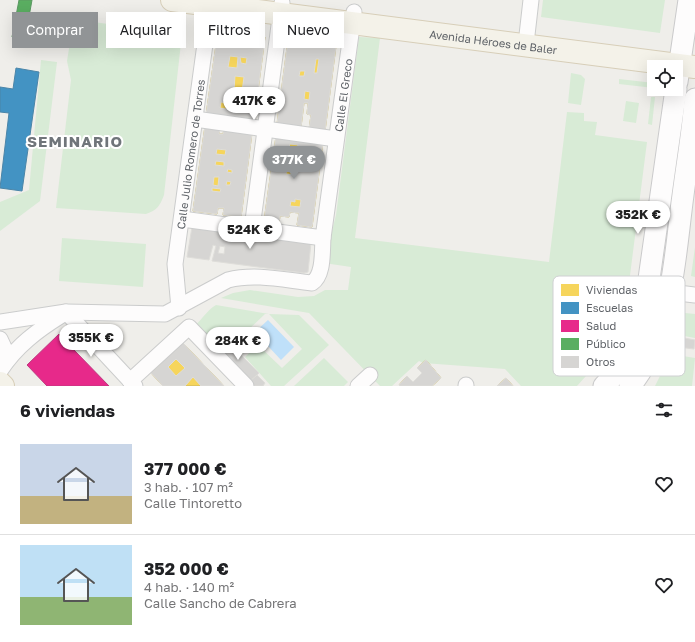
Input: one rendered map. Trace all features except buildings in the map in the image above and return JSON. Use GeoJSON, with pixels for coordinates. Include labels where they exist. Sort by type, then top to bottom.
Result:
{"type":"FeatureCollection","features":[{"type":"Feature","properties":{"kind":"main road","name":"Avenida Héroes de Baler"},"geometry":{"type":"LineString","coordinates":[[172,0],[528,35],[688,62]]}},
{"type":"Feature","properties":{"kind":"main road","name":"Avenida Héroes de Baler"},"geometry":{"type":"LineString","coordinates":[[261,0],[281,11]]}},
{"type":"Feature","properties":{"kind":"main road"},"geometry":{"type":"LineString","coordinates":[[683,73],[688,62],[689,0]]}},
{"type":"Feature","properties":{"kind":"main road","name":"Avenida Héroes de Baler"},"geometry":{"type":"LineString","coordinates":[[353,18],[688,62]]}},
{"type":"Feature","properties":{"kind":"main road"},"geometry":{"type":"LineString","coordinates":[[649,276],[675,96]]}},
{"type":"Feature","properties":{"kind":"main road"},"geometry":{"type":"LineString","coordinates":[[672,276],[695,99]]}},
{"type":"Feature","properties":{"kind":"main road"},"geometry":{"type":"LineString","coordinates":[[604,386],[612,376]]}},
{"type":"Feature","properties":{"kind":"main road"},"geometry":{"type":"LineString","coordinates":[[630,386],[636,376]]}},
{"type":"Feature","properties":{"kind":"main road"},"geometry":{"type":"LineString","coordinates":[[0,383],[3,386]]}},
{"type":"Feature","properties":{"kind":"street"},"geometry":{"type":"LineString","coordinates":[[528,35],[531,0]]}},
{"type":"Feature","properties":{"kind":"street","name":"Calle Julio Romero de Torres"},"geometry":{"type":"LineString","coordinates":[[179,308],[175,264],[210,3]]}},
{"type":"Feature","properties":{"kind":"street"},"geometry":{"type":"LineString","coordinates":[[252,228],[281,11]]}},
{"type":"Feature","properties":{"kind":"street","name":"Calle El Greco"},"geometry":{"type":"LineString","coordinates":[[179,308],[228,280],[253,276],[312,283],[317,280],[320,273],[323,238],[353,18]]}},
{"type":"Feature","properties":{"kind":"street"},"geometry":{"type":"LineString","coordinates":[[195,119],[336,139]]}},
{"type":"Feature","properties":{"kind":"street"},"geometry":{"type":"LineString","coordinates":[[182,220],[323,238]]}},
{"type":"Feature","properties":{"kind":"street"},"geometry":{"type":"LineString","coordinates":[[685,294],[695,295]]}},
{"type":"Feature","properties":{"kind":"street"},"geometry":{"type":"LineString","coordinates":[[0,322],[66,312],[165,314],[179,308]]}},
{"type":"Feature","properties":{"kind":"street"},"geometry":{"type":"LineString","coordinates":[[3,366],[35,332],[66,312]]}},
{"type":"Feature","properties":{"kind":"street"},"geometry":{"type":"LineString","coordinates":[[66,312],[132,384],[189,327],[246,386]]}},
{"type":"Feature","properties":{"kind":"street"},"geometry":{"type":"LineString","coordinates":[[0,339],[6,352],[3,366]]}},
{"type":"Feature","properties":{"kind":"street"},"geometry":{"type":"LineString","coordinates":[[358,386],[370,375]]}},
{"type":"Feature","properties":{"kind":"green space"},"geometry":{"type":"Polygon","coordinates":[[[543,0],[665,0],[660,33],[541,17],[543,0]]]}},
{"type":"Feature","properties":{"kind":"green space"},"geometry":{"type":"Polygon","coordinates":[[[98,23],[106,24],[106,48],[180,48],[164,195],[158,207],[153,211],[146,214],[56,208],[71,80],[67,61],[69,48],[98,48],[98,23]]]}},
{"type":"Feature","properties":{"kind":"green space"},"geometry":{"type":"Polygon","coordinates":[[[359,37],[380,38],[355,238],[549,262],[567,112],[584,113],[584,121],[597,122],[595,135],[647,142],[630,276],[553,276],[553,376],[586,376],[577,386],[521,386],[505,369],[423,363],[419,361],[392,386],[380,386],[309,313],[221,298],[233,293],[250,290],[298,297],[314,296],[325,290],[348,290],[351,267],[324,263],[336,215],[359,37]]]}},
{"type":"Feature","properties":{"kind":"green space"},"geometry":{"type":"Polygon","coordinates":[[[41,60],[57,62],[40,201],[0,231],[0,202],[29,190],[41,60]]]}},
{"type":"Feature","properties":{"kind":"green space"},"geometry":{"type":"Polygon","coordinates":[[[571,73],[581,75],[585,79],[581,105],[568,103],[571,73]]]}},
{"type":"Feature","properties":{"kind":"green space"},"geometry":{"type":"Polygon","coordinates":[[[619,79],[647,82],[647,87],[619,84],[619,79]]]}},
{"type":"Feature","properties":{"kind":"green space"},"geometry":{"type":"Polygon","coordinates":[[[651,97],[655,97],[652,125],[648,124],[651,97]]]}},
{"type":"Feature","properties":{"kind":"green space"},"geometry":{"type":"Polygon","coordinates":[[[626,101],[639,103],[636,123],[623,121],[626,101]]]}},
{"type":"Feature","properties":{"kind":"green space"},"geometry":{"type":"Polygon","coordinates":[[[62,238],[146,244],[143,287],[59,281],[62,238]]]}},
{"type":"Feature","properties":{"kind":"green space"},"geometry":{"type":"Polygon","coordinates":[[[695,247],[695,277],[691,276],[695,247]]]}},
{"type":"Feature","properties":{"kind":"green space"},"geometry":{"type":"Polygon","coordinates":[[[216,305],[269,314],[265,314],[247,331],[255,341],[242,354],[229,340],[224,344],[220,340],[216,345],[195,325],[216,305]]]}},
{"type":"Feature","properties":{"kind":"green space"},"geometry":{"type":"Polygon","coordinates":[[[685,313],[695,314],[695,338],[685,336],[685,313]]]}},
{"type":"Feature","properties":{"kind":"green space"},"geometry":{"type":"Polygon","coordinates":[[[269,314],[299,315],[329,345],[284,386],[271,386],[245,357],[258,345],[282,368],[302,349],[269,314]]]}},
{"type":"Feature","properties":{"kind":"green space"},"geometry":{"type":"Polygon","coordinates":[[[685,356],[695,358],[692,386],[655,386],[660,376],[685,376],[685,356]]]}},
{"type":"Feature","properties":{"kind":"green space"},"geometry":{"type":"Polygon","coordinates":[[[324,358],[348,382],[344,386],[294,386],[324,358]]]}},
{"type":"Feature","properties":{"kind":"water"},"geometry":{"type":"Polygon","coordinates":[[[268,320],[294,347],[281,360],[255,332],[268,320]]]}},
{"type":"Feature","properties":{"kind":"district","name":"SEMINARIO"},"geometry":{"type":"Point","coordinates":[75,141]}}]}
